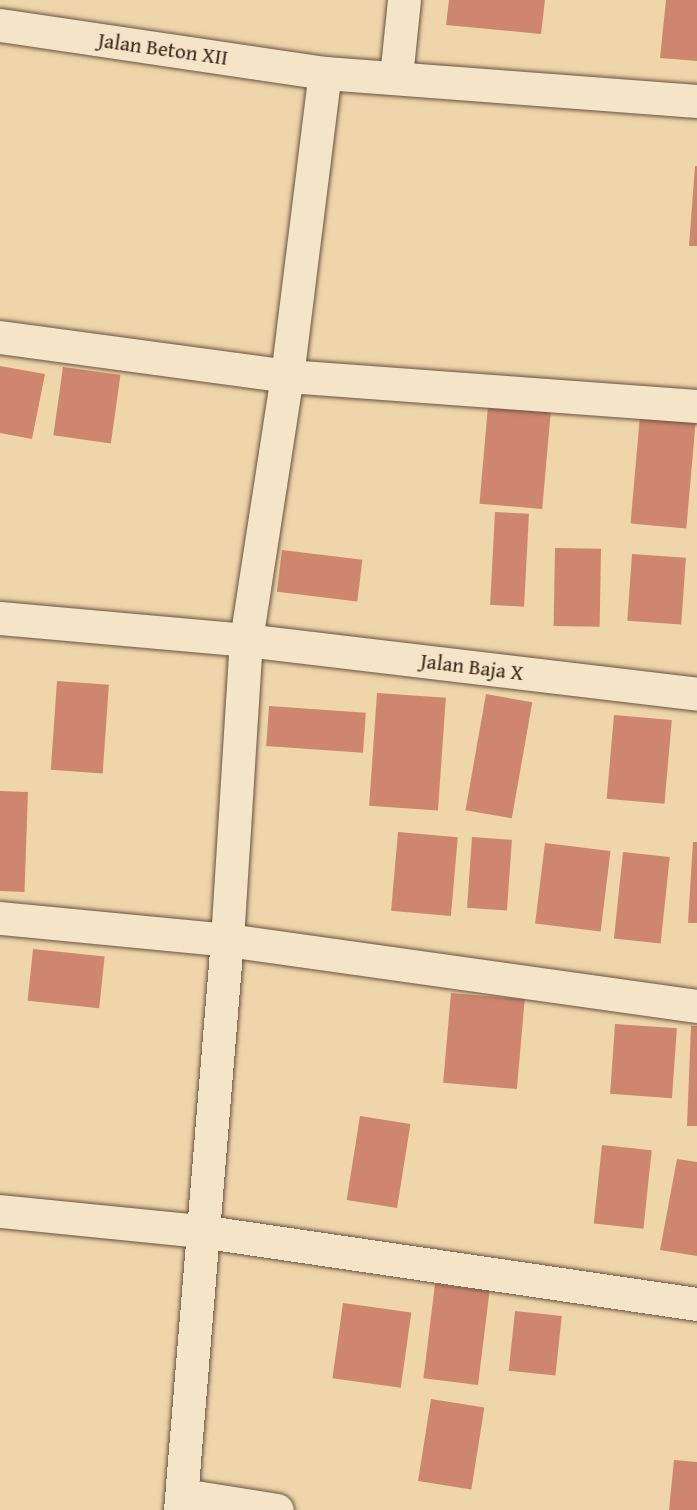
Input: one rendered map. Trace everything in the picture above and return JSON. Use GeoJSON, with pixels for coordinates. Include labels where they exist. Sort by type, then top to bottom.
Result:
{"type":"FeatureCollection","features":[{"type":"Feature","properties":{"kind":"street"},"geometry":{"type":"LineString","coordinates":[[396,77],[404,0]]}},
{"type":"Feature","properties":{"kind":"street","name":"Jalan Beton XII"},"geometry":{"type":"LineString","coordinates":[[0,24],[325,73],[697,101]]}},
{"type":"Feature","properties":{"kind":"street"},"geometry":{"type":"LineString","coordinates":[[277,1510],[181,1503],[200,1232],[227,940],[246,640],[287,376],[325,73]]}},
{"type":"Feature","properties":{"kind":"street"},"geometry":{"type":"LineString","coordinates":[[0,337],[287,376],[697,406]]}},
{"type":"Feature","properties":{"kind":"street","name":"Jalan Baja X"},"geometry":{"type":"LineString","coordinates":[[0,618],[246,640],[697,694]]}},
{"type":"Feature","properties":{"kind":"street"},"geometry":{"type":"LineString","coordinates":[[0,918],[227,940],[697,1006]]}},
{"type":"Feature","properties":{"kind":"street"},"geometry":{"type":"LineString","coordinates":[[0,1211],[200,1232],[697,1304]]}},
{"type":"Feature","properties":{"kind":"building"},"geometry":{"type":"Polygon","coordinates":[[[449,0],[545,0],[541,34],[446,25],[449,0]]]}},
{"type":"Feature","properties":{"kind":"building"},"geometry":{"type":"Polygon","coordinates":[[[666,0],[697,0],[697,61],[660,58],[666,0]]]}},
{"type":"Feature","properties":{"kind":"building"},"geometry":{"type":"Polygon","coordinates":[[[695,166],[697,166],[697,246],[689,246],[695,166]]]}},
{"type":"Feature","properties":{"kind":"building"},"geometry":{"type":"Polygon","coordinates":[[[0,366],[45,374],[32,439],[0,433],[0,366]]]}},
{"type":"Feature","properties":{"kind":"building"},"geometry":{"type":"Polygon","coordinates":[[[63,367],[120,375],[111,443],[53,435],[63,367]]]}},
{"type":"Feature","properties":{"kind":"building"},"geometry":{"type":"Polygon","coordinates":[[[641,404],[697,409],[686,528],[631,524],[641,404]]]}},
{"type":"Feature","properties":{"kind":"building"},"geometry":{"type":"Polygon","coordinates":[[[488,406],[551,411],[542,509],[479,504],[488,406]]]}},
{"type":"Feature","properties":{"kind":"building"},"geometry":{"type":"Polygon","coordinates":[[[495,512],[529,514],[524,607],[490,605],[495,512]]]}},
{"type":"Feature","properties":{"kind":"building"},"geometry":{"type":"Polygon","coordinates":[[[555,548],[601,549],[600,627],[554,626],[555,548]]]}},
{"type":"Feature","properties":{"kind":"building"},"geometry":{"type":"Polygon","coordinates":[[[282,550],[362,560],[357,602],[277,592],[282,550]]]}},
{"type":"Feature","properties":{"kind":"building"},"geometry":{"type":"Polygon","coordinates":[[[632,554],[686,558],[681,625],[627,621],[632,554]]]}},
{"type":"Feature","properties":{"kind":"building"},"geometry":{"type":"Polygon","coordinates":[[[57,681],[109,685],[103,773],[51,770],[57,681]]]}},
{"type":"Feature","properties":{"kind":"building"},"geometry":{"type":"Polygon","coordinates":[[[377,693],[446,698],[438,811],[369,806],[377,693]]]}},
{"type":"Feature","properties":{"kind":"building"},"geometry":{"type":"Polygon","coordinates":[[[486,694],[532,702],[512,818],[466,810],[486,694]]]}},
{"type":"Feature","properties":{"kind":"building"},"geometry":{"type":"Polygon","coordinates":[[[269,706],[366,713],[363,753],[266,746],[269,706]]]}},
{"type":"Feature","properties":{"kind":"building"},"geometry":{"type":"Polygon","coordinates":[[[614,715],[672,720],[664,804],[607,799],[614,715]]]}},
{"type":"Feature","properties":{"kind":"building"},"geometry":{"type":"Polygon","coordinates":[[[0,791],[28,792],[24,892],[0,891],[0,791]]]}},
{"type":"Feature","properties":{"kind":"building"},"geometry":{"type":"Polygon","coordinates":[[[398,832],[458,837],[451,916],[391,911],[398,832]]]}},
{"type":"Feature","properties":{"kind":"building"},"geometry":{"type":"Polygon","coordinates":[[[472,837],[512,840],[507,911],[467,908],[472,837]]]}},
{"type":"Feature","properties":{"kind":"building"},"geometry":{"type":"Polygon","coordinates":[[[693,842],[697,842],[697,923],[688,923],[693,842]]]}},
{"type":"Feature","properties":{"kind":"building"},"geometry":{"type":"Polygon","coordinates":[[[545,843],[611,851],[601,931],[535,923],[545,843]]]}},
{"type":"Feature","properties":{"kind":"building"},"geometry":{"type":"Polygon","coordinates":[[[623,852],[670,857],[661,943],[614,939],[623,852]]]}},
{"type":"Feature","properties":{"kind":"building"},"geometry":{"type":"Polygon","coordinates":[[[33,949],[105,957],[99,1008],[28,1001],[33,949]]]}},
{"type":"Feature","properties":{"kind":"building"},"geometry":{"type":"Polygon","coordinates":[[[451,993],[525,999],[517,1089],[443,1083],[451,993]]]}},
{"type":"Feature","properties":{"kind":"building"},"geometry":{"type":"Polygon","coordinates":[[[615,1024],[677,1028],[672,1098],[610,1094],[615,1024]]]}},
{"type":"Feature","properties":{"kind":"building"},"geometry":{"type":"Polygon","coordinates":[[[691,1026],[697,1026],[697,1126],[687,1126],[691,1026]]]}},
{"type":"Feature","properties":{"kind":"building"},"geometry":{"type":"Polygon","coordinates":[[[360,1116],[410,1124],[397,1208],[347,1200],[360,1116]]]}},
{"type":"Feature","properties":{"kind":"building"},"geometry":{"type":"Polygon","coordinates":[[[602,1145],[652,1150],[643,1229],[594,1224],[602,1145]]]}},
{"type":"Feature","properties":{"kind":"building"},"geometry":{"type":"Polygon","coordinates":[[[677,1159],[697,1162],[697,1256],[660,1250],[677,1159]]]}},
{"type":"Feature","properties":{"kind":"building"},"geometry":{"type":"Polygon","coordinates":[[[435,1284],[490,1291],[478,1385],[423,1378],[435,1284]]]}},
{"type":"Feature","properties":{"kind":"building"},"geometry":{"type":"Polygon","coordinates":[[[343,1303],[411,1313],[401,1388],[332,1378],[343,1303]]]}},
{"type":"Feature","properties":{"kind":"building"},"geometry":{"type":"Polygon","coordinates":[[[515,1311],[562,1316],[555,1376],[509,1371],[515,1311]]]}},
{"type":"Feature","properties":{"kind":"building"},"geometry":{"type":"Polygon","coordinates":[[[431,1399],[484,1407],[471,1489],[418,1481],[431,1399]]]}},
{"type":"Feature","properties":{"kind":"building"},"geometry":{"type":"Polygon","coordinates":[[[674,1460],[697,1462],[697,1510],[669,1510],[674,1460]]]}}]}
